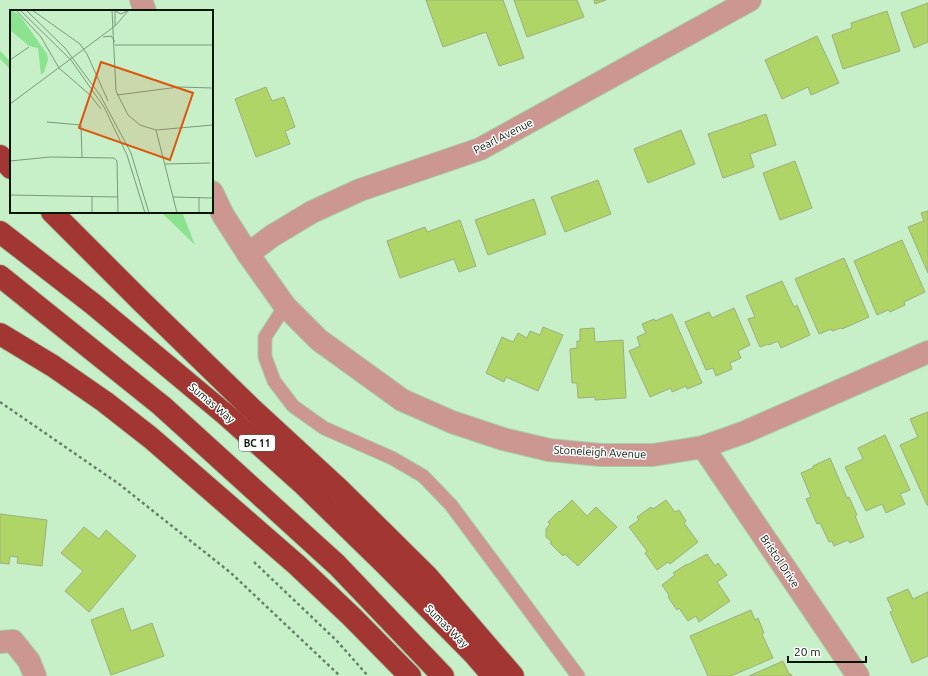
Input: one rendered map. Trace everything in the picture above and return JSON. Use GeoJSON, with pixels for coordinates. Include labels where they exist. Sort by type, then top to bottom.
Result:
{"type":"FeatureCollection","features":[{"type":"Feature","properties":{"kind":"highway"},"geometry":{"type":"LineString","coordinates":[[0,156],[10,167]]}},
{"type":"Feature","properties":{"kind":"highway"},"geometry":{"type":"LineString","coordinates":[[53,213],[186,346],[339,489],[427,576],[513,676]]}},
{"type":"Feature","properties":{"kind":"highway","name":"Sumas Way"},"geometry":{"type":"LineString","coordinates":[[0,232],[93,304],[225,414],[261,446],[302,483],[385,564],[474,654],[493,676]]}},
{"type":"Feature","properties":{"kind":"highway"},"geometry":{"type":"LineString","coordinates":[[0,276],[162,406],[291,522],[337,565],[443,676]]}},
{"type":"Feature","properties":{"kind":"highway"},"geometry":{"type":"LineString","coordinates":[[0,334],[53,366],[105,402],[151,438],[298,565],[410,676]]}},
{"type":"Feature","properties":{"kind":"street"},"geometry":{"type":"LineString","coordinates":[[141,0],[145,10]]}},
{"type":"Feature","properties":{"kind":"street","name":"Pearl Avenue"},"geometry":{"type":"LineString","coordinates":[[248,254],[272,236],[312,212],[360,190],[480,149],[750,0]]}},
{"type":"Feature","properties":{"kind":"street","name":"Stoneleigh Avenue"},"geometry":{"type":"LineString","coordinates":[[213,194],[223,215],[248,254],[285,306],[319,340],[402,400],[452,422],[503,439],[549,450],[601,454],[653,455],[703,447],[744,432],[928,352]]}},
{"type":"Feature","properties":{"kind":"street","name":"Bristol Drive"},"geometry":{"type":"LineString","coordinates":[[703,447],[858,676]]}},
{"type":"Feature","properties":{"kind":"street"},"geometry":{"type":"LineString","coordinates":[[0,642],[13,641],[29,661],[35,676]]}},
{"type":"Feature","properties":{"kind":"lane"},"geometry":{"type":"LineString","coordinates":[[285,306],[265,338],[265,357],[274,381],[293,406],[324,428],[392,458],[423,476],[451,505],[578,676]]}},
{"type":"Feature","properties":{"kind":"path"},"geometry":{"type":"LineString","coordinates":[[0,402],[119,484],[231,573],[340,676]]}},
{"type":"Feature","properties":{"kind":"path"},"geometry":{"type":"LineString","coordinates":[[253,562],[337,641],[368,676]]}},
{"type":"Feature","properties":{"kind":"green space"},"geometry":{"type":"Polygon","coordinates":[[[0,51],[10,61],[10,69],[0,59],[0,51]]]}},
{"type":"Feature","properties":{"kind":"green space"},"geometry":{"type":"Polygon","coordinates":[[[162,213],[182,213],[195,245],[162,213]]]}},
{"type":"Feature","properties":{"kind":"building"},"geometry":{"type":"Polygon","coordinates":[[[426,0],[503,0],[524,58],[499,66],[486,32],[443,47],[426,0]]]}},
{"type":"Feature","properties":{"kind":"building"},"geometry":{"type":"Polygon","coordinates":[[[514,0],[577,0],[584,17],[527,37],[514,0]]]}},
{"type":"Feature","properties":{"kind":"building"},"geometry":{"type":"Polygon","coordinates":[[[594,0],[606,0],[595,4],[594,0]]]}},
{"type":"Feature","properties":{"kind":"building"},"geometry":{"type":"Polygon","coordinates":[[[928,3],[928,42],[914,48],[901,13],[928,3]]]}},
{"type":"Feature","properties":{"kind":"building"},"geometry":{"type":"Polygon","coordinates":[[[887,11],[900,51],[843,69],[832,35],[852,28],[851,23],[887,11]]]}},
{"type":"Feature","properties":{"kind":"building"},"geometry":{"type":"Polygon","coordinates":[[[817,36],[839,83],[811,95],[808,87],[782,99],[765,60],[817,36]]]}},
{"type":"Feature","properties":{"kind":"building"},"geometry":{"type":"Polygon","coordinates":[[[266,87],[272,101],[284,97],[295,127],[285,131],[290,144],[256,157],[235,99],[266,87]]]}},
{"type":"Feature","properties":{"kind":"building"},"geometry":{"type":"Polygon","coordinates":[[[766,114],[776,145],[750,154],[754,167],[723,178],[708,134],[766,114]]]}},
{"type":"Feature","properties":{"kind":"building"},"geometry":{"type":"Polygon","coordinates":[[[681,130],[695,164],[648,183],[634,149],[681,130]]]}},
{"type":"Feature","properties":{"kind":"building"},"geometry":{"type":"Polygon","coordinates":[[[795,161],[812,208],[780,220],[763,173],[795,161]]]}},
{"type":"Feature","properties":{"kind":"building"},"geometry":{"type":"Polygon","coordinates":[[[598,180],[611,214],[565,232],[551,197],[598,180]]]}},
{"type":"Feature","properties":{"kind":"building"},"geometry":{"type":"Polygon","coordinates":[[[534,199],[546,234],[488,255],[475,220],[534,199]]]}},
{"type":"Feature","properties":{"kind":"building"},"geometry":{"type":"Polygon","coordinates":[[[928,211],[928,273],[908,227],[924,221],[921,213],[928,211]]]}},
{"type":"Feature","properties":{"kind":"building"},"geometry":{"type":"Polygon","coordinates":[[[460,220],[476,266],[459,272],[454,259],[400,278],[387,241],[425,227],[427,232],[460,220]]]}},
{"type":"Feature","properties":{"kind":"building"},"geometry":{"type":"Polygon","coordinates":[[[902,240],[925,292],[904,302],[905,305],[890,312],[888,310],[877,315],[854,261],[902,240]]]}},
{"type":"Feature","properties":{"kind":"building"},"geometry":{"type":"Polygon","coordinates":[[[844,258],[869,317],[842,329],[832,331],[831,329],[819,334],[795,279],[844,258]]]}},
{"type":"Feature","properties":{"kind":"building"},"geometry":{"type":"Polygon","coordinates":[[[782,281],[794,307],[797,305],[810,335],[781,348],[778,341],[760,347],[748,319],[755,317],[746,296],[782,281]]]}},
{"type":"Feature","properties":{"kind":"building"},"geometry":{"type":"Polygon","coordinates":[[[734,308],[750,345],[738,351],[741,358],[730,363],[732,369],[716,376],[713,368],[706,370],[685,322],[709,312],[712,318],[734,308]]]}},
{"type":"Feature","properties":{"kind":"building"},"geometry":{"type":"Polygon","coordinates":[[[672,314],[702,383],[687,389],[686,386],[672,392],[671,388],[650,397],[629,351],[640,346],[637,337],[646,333],[642,324],[654,319],[655,321],[672,314]]]}},
{"type":"Feature","properties":{"kind":"building"},"geometry":{"type":"Polygon","coordinates":[[[543,327],[563,335],[538,391],[506,377],[504,382],[486,373],[502,337],[513,342],[518,333],[527,338],[530,331],[540,335],[543,327]]]}},
{"type":"Feature","properties":{"kind":"building"},"geometry":{"type":"Polygon","coordinates":[[[594,328],[595,342],[623,340],[626,398],[595,400],[595,397],[578,398],[577,383],[572,383],[570,349],[577,348],[577,341],[580,341],[580,329],[594,328]]]}},
{"type":"Feature","properties":{"kind":"building"},"geometry":{"type":"Polygon","coordinates":[[[928,412],[927,505],[900,445],[918,437],[910,419],[928,412]]]}},
{"type":"Feature","properties":{"kind":"building"},"geometry":{"type":"Polygon","coordinates":[[[885,435],[910,490],[900,494],[905,504],[886,513],[882,504],[866,511],[845,467],[863,459],[858,448],[885,435]]]}},
{"type":"Feature","properties":{"kind":"building"},"geometry":{"type":"Polygon","coordinates":[[[830,458],[847,498],[849,497],[857,515],[855,516],[864,537],[850,543],[848,540],[834,546],[832,541],[829,542],[820,523],[817,524],[806,499],[811,497],[801,473],[830,458]]]}},
{"type":"Feature","properties":{"kind":"building"},"geometry":{"type":"Polygon","coordinates":[[[572,500],[587,516],[596,507],[617,527],[578,566],[565,554],[563,556],[546,537],[546,529],[550,524],[548,522],[572,500]]]}},
{"type":"Feature","properties":{"kind":"building"},"geometry":{"type":"Polygon","coordinates":[[[666,500],[675,512],[679,510],[686,521],[684,523],[698,542],[670,564],[668,562],[657,570],[645,553],[647,551],[629,527],[639,520],[637,517],[651,507],[653,509],[666,500]]]}},
{"type":"Feature","properties":{"kind":"building"},"geometry":{"type":"Polygon","coordinates":[[[0,514],[47,520],[42,566],[17,563],[18,557],[10,556],[9,564],[0,563],[0,514]]]}},
{"type":"Feature","properties":{"kind":"building"},"geometry":{"type":"Polygon","coordinates":[[[84,527],[99,539],[106,530],[136,556],[89,612],[65,591],[83,571],[61,553],[84,527]]]}},
{"type":"Feature","properties":{"kind":"building"},"geometry":{"type":"Polygon","coordinates":[[[707,554],[715,566],[718,563],[727,575],[717,582],[730,601],[699,622],[696,616],[688,621],[679,608],[677,610],[662,585],[675,575],[673,573],[707,554]]]}},
{"type":"Feature","properties":{"kind":"building"},"geometry":{"type":"Polygon","coordinates":[[[908,589],[913,599],[928,592],[928,656],[912,663],[890,612],[893,611],[887,598],[908,589]]]}},
{"type":"Feature","properties":{"kind":"building"},"geometry":{"type":"Polygon","coordinates":[[[123,608],[131,631],[152,623],[164,656],[111,675],[91,620],[123,608]]]}},
{"type":"Feature","properties":{"kind":"building"},"geometry":{"type":"Polygon","coordinates":[[[751,610],[755,620],[758,618],[764,633],[762,634],[773,658],[731,676],[708,676],[690,636],[751,610]]]}},
{"type":"Feature","properties":{"kind":"building"},"geometry":{"type":"Polygon","coordinates":[[[783,661],[789,674],[792,676],[749,676],[783,661]]]}}]}
